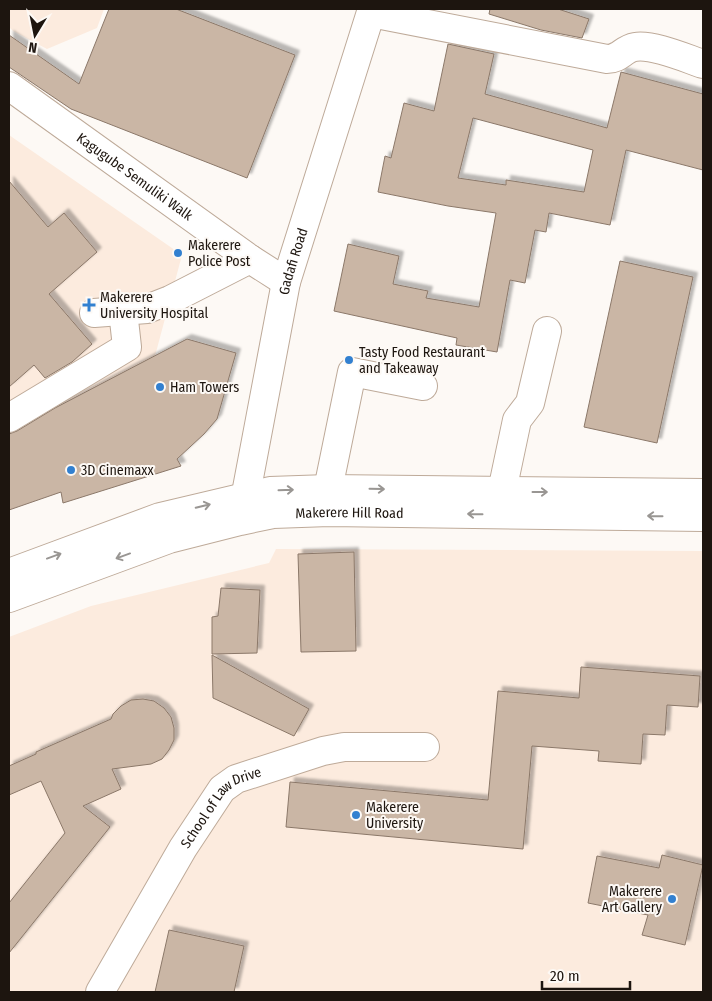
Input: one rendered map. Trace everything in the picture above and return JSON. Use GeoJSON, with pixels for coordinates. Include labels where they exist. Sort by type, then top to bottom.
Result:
{"type":"FeatureCollection","features":[{"type":"Feature","properties":{"kind":"main road"},"geometry":{"type":"LineString","coordinates":[[372,11],[607,59],[614,59],[630,48],[637,47],[656,50],[703,64]]}},
{"type":"Feature","properties":{"kind":"main road","name":"Gadafi Road"},"geometry":{"type":"LineString","coordinates":[[243,508],[286,282],[372,11]]}},
{"type":"Feature","properties":{"kind":"main road","name":"Kagugube Semuliki Walk"},"geometry":{"type":"LineString","coordinates":[[9,86],[250,259],[286,282]]}},
{"type":"Feature","properties":{"kind":"main road"},"geometry":{"type":"LineString","coordinates":[[94,313],[147,309],[170,300],[250,259]]}},
{"type":"Feature","properties":{"kind":"main road"},"geometry":{"type":"LineString","coordinates":[[9,418],[127,347],[123,311]]}},
{"type":"Feature","properties":{"kind":"main road"},"geometry":{"type":"LineString","coordinates":[[502,491],[517,420],[530,403],[547,331]]}},
{"type":"Feature","properties":{"kind":"main road"},"geometry":{"type":"LineString","coordinates":[[328,489],[352,372],[423,386]]}},
{"type":"Feature","properties":{"kind":"main road","name":"Makerere Hill Road"},"geometry":{"type":"LineString","coordinates":[[9,598],[169,539],[243,508],[270,490],[703,493]]}},
{"type":"Feature","properties":{"kind":"main road","name":"Makerere Hill Road"},"geometry":{"type":"LineString","coordinates":[[9,573],[160,517],[243,508],[273,514],[329,512],[703,517]]}},
{"type":"Feature","properties":{"kind":"main road","name":"School of Law Drive"},"geometry":{"type":"LineString","coordinates":[[100,992],[183,848],[222,789],[236,779],[323,750],[344,747],[425,748]]}},
{"type":"Feature","properties":{"kind":"shaded area"},"geometry":{"type":"Polygon","coordinates":[[[9,9],[104,9],[97,28],[47,49],[9,27],[9,9]]]}},
{"type":"Feature","properties":{"kind":"shaded area","name":"Makerere University Hospital"},"geometry":{"type":"Polygon","coordinates":[[[9,135],[182,255],[155,356],[9,433],[9,135]]]}},
{"type":"Feature","properties":{"kind":"shaded area","name":"Makerere University"},"geometry":{"type":"Polygon","coordinates":[[[276,549],[703,551],[703,992],[9,992],[9,637],[91,606],[269,563],[276,549]]]}},
{"type":"Feature","properties":{"kind":"building"},"geometry":{"type":"Polygon","coordinates":[[[109,9],[176,9],[295,55],[247,178],[71,109],[9,67],[9,35],[79,84],[109,9]]]}},
{"type":"Feature","properties":{"kind":"building"},"geometry":{"type":"Polygon","coordinates":[[[490,9],[558,9],[589,19],[582,38],[541,30],[489,14],[490,9]]]}},
{"type":"Feature","properties":{"kind":"building"},"geometry":{"type":"Polygon","coordinates":[[[448,44],[494,54],[485,94],[607,128],[621,72],[703,94],[703,170],[626,150],[610,225],[549,213],[546,232],[535,230],[525,283],[510,280],[497,352],[456,345],[457,338],[334,311],[348,244],[399,256],[393,284],[428,291],[426,298],[479,307],[496,213],[448,206],[378,192],[385,156],[391,158],[404,103],[434,111],[448,44]],[[473,118],[458,178],[506,185],[506,180],[584,192],[593,150],[473,118]]]}},
{"type":"Feature","properties":{"kind":"building"},"geometry":{"type":"Polygon","coordinates":[[[9,181],[48,227],[64,213],[97,252],[49,294],[92,344],[72,362],[45,378],[34,365],[9,387],[9,181]]]}},
{"type":"Feature","properties":{"kind":"building"},"geometry":{"type":"Polygon","coordinates":[[[620,261],[693,277],[657,443],[584,427],[620,261]]]}},
{"type":"Feature","properties":{"kind":"building","name":"Ham Towers"},"geometry":{"type":"Polygon","coordinates":[[[187,339],[236,353],[217,419],[177,459],[181,466],[63,503],[61,492],[9,510],[9,434],[187,339]]]}},
{"type":"Feature","properties":{"kind":"building"},"geometry":{"type":"Polygon","coordinates":[[[354,552],[356,651],[301,652],[298,554],[354,552]]]}},
{"type":"Feature","properties":{"kind":"building"},"geometry":{"type":"Polygon","coordinates":[[[221,588],[260,590],[257,653],[212,654],[212,617],[218,616],[221,588]]]}},
{"type":"Feature","properties":{"kind":"building"},"geometry":{"type":"Polygon","coordinates":[[[212,655],[309,709],[294,736],[213,698],[212,655]]]}},
{"type":"Feature","properties":{"kind":"building"},"geometry":{"type":"Polygon","coordinates":[[[581,667],[700,676],[698,707],[667,705],[665,735],[643,734],[641,764],[598,761],[599,751],[532,746],[523,849],[286,827],[290,782],[488,800],[498,691],[579,698],[581,667]]]}},
{"type":"Feature","properties":{"kind":"building"},"geometry":{"type":"Polygon","coordinates":[[[143,699],[154,701],[164,708],[171,717],[174,728],[174,740],[169,750],[162,759],[151,764],[112,769],[121,789],[83,806],[110,827],[9,953],[9,903],[65,833],[41,781],[9,795],[9,766],[111,719],[121,706],[131,700],[143,699]]]}},
{"type":"Feature","properties":{"kind":"building"},"geometry":{"type":"Polygon","coordinates":[[[662,855],[703,865],[685,945],[642,935],[648,915],[588,903],[597,856],[659,868],[662,855]]]}},
{"type":"Feature","properties":{"kind":"building"},"geometry":{"type":"Polygon","coordinates":[[[169,930],[244,946],[234,992],[155,992],[169,930]]]}},
{"type":"Feature","properties":{"kind":"place","name":"Makerere Police Post"},"geometry":{"type":"Point","coordinates":[178,253]}},
{"type":"Feature","properties":{"kind":"place","name":"Makerere University Hospital"},"geometry":{"type":"Point","coordinates":[89,305]}},
{"type":"Feature","properties":{"kind":"place","name":"Tasty Food Restaurant and Takeaway"},"geometry":{"type":"Point","coordinates":[349,360]}},
{"type":"Feature","properties":{"kind":"place","name":"Ham Towers"},"geometry":{"type":"Point","coordinates":[160,387]}},
{"type":"Feature","properties":{"kind":"place","name":"3D Cinemaxx"},"geometry":{"type":"Point","coordinates":[71,470]}},
{"type":"Feature","properties":{"kind":"place","name":"Makerere University"},"geometry":{"type":"Point","coordinates":[356,815]}},
{"type":"Feature","properties":{"kind":"place","name":"Makerere Art Gallery"},"geometry":{"type":"Point","coordinates":[672,899]}}]}
